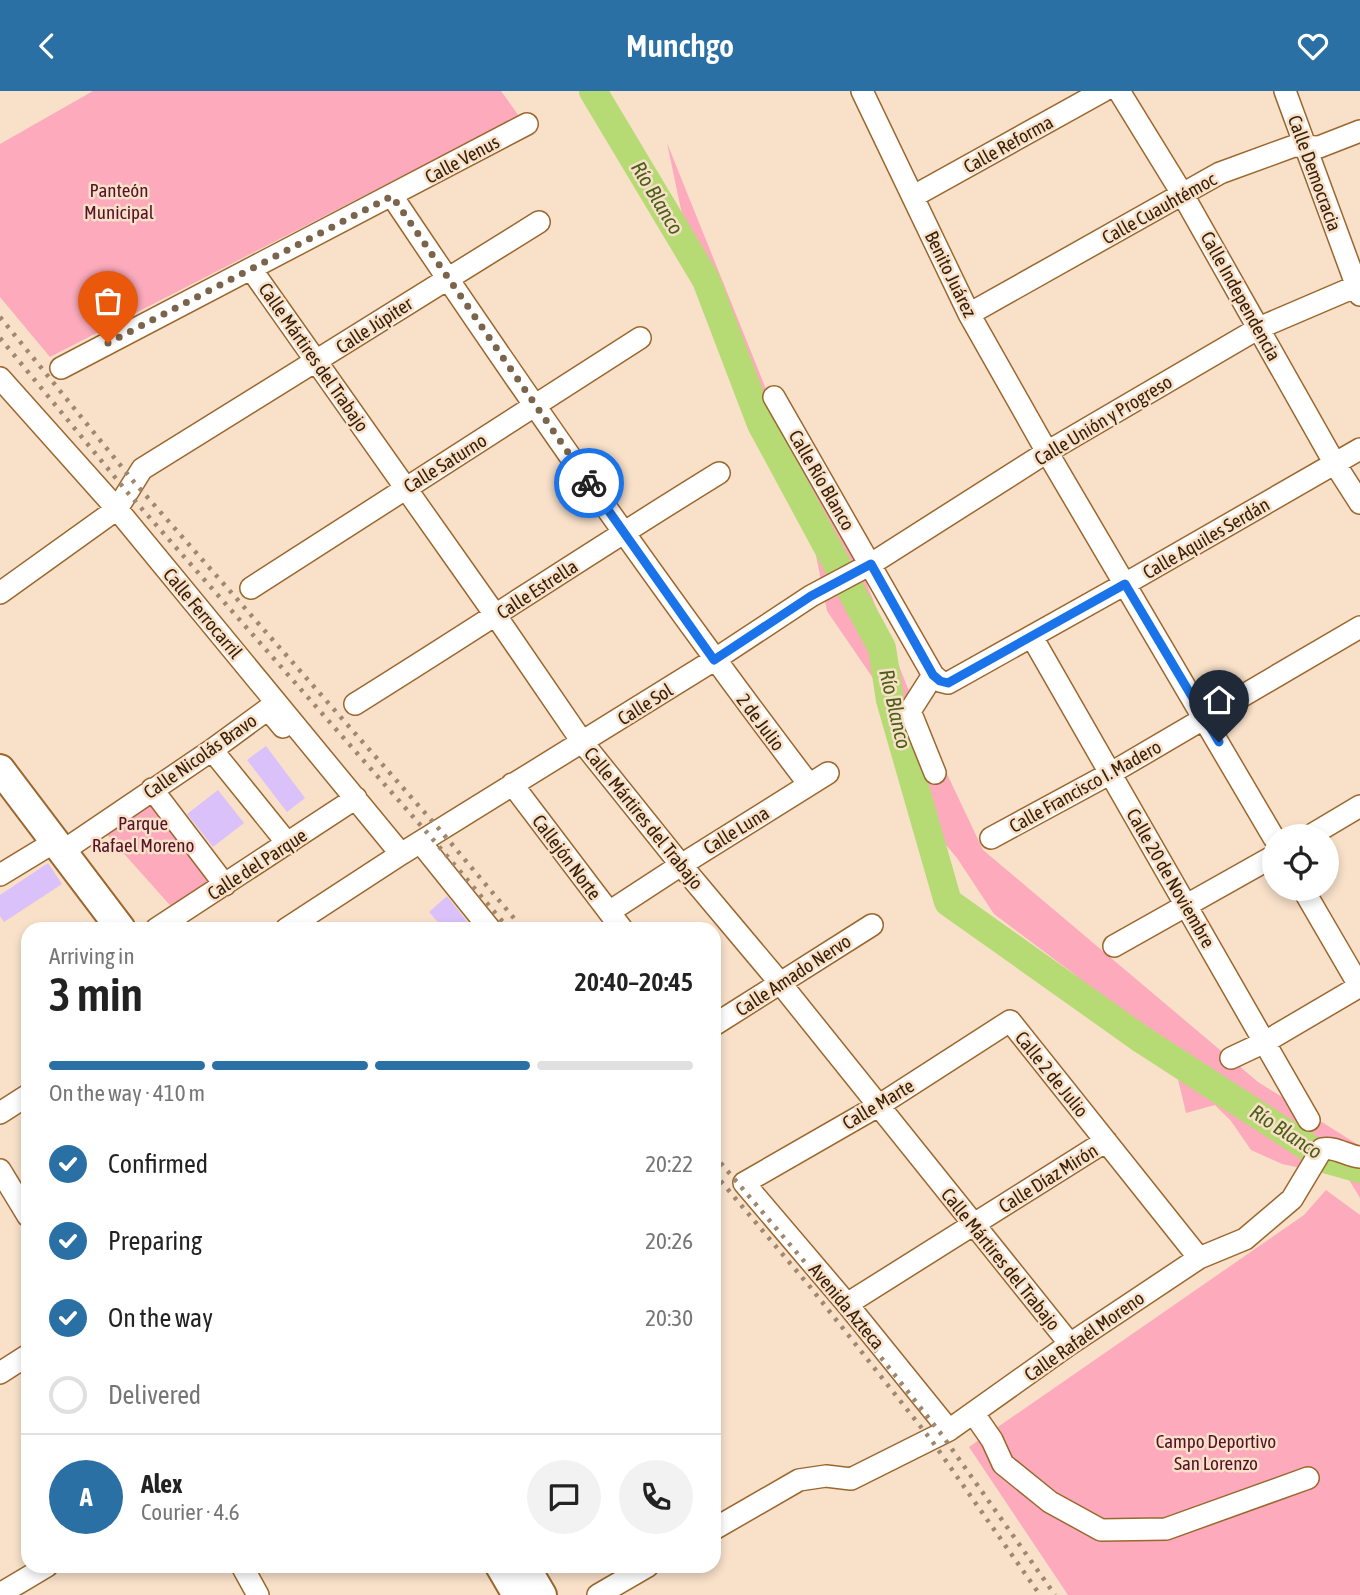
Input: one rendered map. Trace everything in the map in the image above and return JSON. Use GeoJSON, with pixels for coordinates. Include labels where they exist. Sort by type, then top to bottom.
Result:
{"type":"FeatureCollection","features":[{"type":"Feature","properties":{"kind":"main road"},"geometry":{"type":"LineString","coordinates":[[0,769],[116,922]]}},
{"type":"Feature","properties":{"kind":"main road"},"geometry":{"type":"LineString","coordinates":[[510,1573],[530,1588]]}},
{"type":"Feature","properties":{"kind":"street","name":"Calle Reforma"},"geometry":{"type":"LineString","coordinates":[[914,196],[1103,91]]}},
{"type":"Feature","properties":{"kind":"street","name":"Calle Independencia"},"geometry":{"type":"LineString","coordinates":[[1119,91],[1183,195],[1335,464],[1360,503]]}},
{"type":"Feature","properties":{"kind":"street","name":"Calle Democracia"},"geometry":{"type":"LineString","coordinates":[[1285,91],[1358,291]]}},
{"type":"Feature","properties":{"kind":"street","name":"Benito Juárez"},"geometry":{"type":"LineString","coordinates":[[867,93],[969,314],[1266,824]]}},
{"type":"Feature","properties":{"kind":"street","name":"Calle Venus"},"geometry":{"type":"LineString","coordinates":[[61,368],[527,124]]}},
{"type":"Feature","properties":{"kind":"street","name":"Calle Cuauhtémoc"},"geometry":{"type":"LineString","coordinates":[[969,314],[1220,173],[1294,146],[1319,147],[1360,131]]}},
{"type":"Feature","properties":{"kind":"street"},"geometry":{"type":"LineString","coordinates":[[392,196],[535,406],[714,660]]}},
{"type":"Feature","properties":{"kind":"street","name":"Calle Júpiter"},"geometry":{"type":"LineString","coordinates":[[117,509],[142,469],[539,222]]}},
{"type":"Feature","properties":{"kind":"street","name":"Calle Mártires del Trabajo"},"geometry":{"type":"LineString","coordinates":[[251,269],[407,488],[583,743],[781,984],[1070,1344]]}},
{"type":"Feature","properties":{"kind":"street","name":"Calle Unión y Progreso"},"geometry":{"type":"LineString","coordinates":[[865,567],[1047,452],[1259,328],[1358,291]]}},
{"type":"Feature","properties":{"kind":"street","name":"Calle Saturno"},"geometry":{"type":"LineString","coordinates":[[251,588],[640,338]]}},
{"type":"Feature","properties":{"kind":"street","name":"Calle Ferrocarril"},"geometry":{"type":"LineString","coordinates":[[0,378],[117,509],[352,801],[417,844],[484,922]]}},
{"type":"Feature","properties":{"kind":"street","name":"Calle Río Blanco"},"geometry":{"type":"LineString","coordinates":[[774,397],[865,567],[937,678]]}},
{"type":"Feature","properties":{"kind":"street","name":"Calle Aquiles Serdán"},"geometry":{"type":"LineString","coordinates":[[937,678],[948,683],[1360,449]]}},
{"type":"Feature","properties":{"kind":"street","name":"Calle Estrella"},"geometry":{"type":"LineString","coordinates":[[355,704],[719,473]]}},
{"type":"Feature","properties":{"kind":"street"},"geometry":{"type":"LineString","coordinates":[[0,593],[117,509]]}},
{"type":"Feature","properties":{"kind":"street","name":"Calle Sol"},"geometry":{"type":"LineString","coordinates":[[297,922],[512,784],[583,743],[714,660],[811,596],[865,567]]}},
{"type":"Feature","properties":{"kind":"street","name":"Calle Francisco I. Madero"},"geometry":{"type":"LineString","coordinates":[[991,838],[1111,773],[1360,627]]}},
{"type":"Feature","properties":{"kind":"street","name":"Calle 20 de Noviembre"},"geometry":{"type":"LineString","coordinates":[[1032,637],[1309,1120]]}},
{"type":"Feature","properties":{"kind":"street","name":"2 de Julio"},"geometry":{"type":"LineString","coordinates":[[714,660],[808,783]]}},
{"type":"Feature","properties":{"kind":"street"},"geometry":{"type":"LineString","coordinates":[[935,773],[910,711],[937,678]]}},
{"type":"Feature","properties":{"kind":"street","name":"Calle Nicolás Bravo"},"geometry":{"type":"LineString","coordinates":[[0,875],[59,846],[152,789],[268,709],[352,801]]}},
{"type":"Feature","properties":{"kind":"street"},"geometry":{"type":"LineString","coordinates":[[212,750],[288,844]]}},
{"type":"Feature","properties":{"kind":"street","name":"Calle Luna"},"geometry":{"type":"LineString","coordinates":[[616,921],[681,865],[808,783],[828,773]]}},
{"type":"Feature","properties":{"kind":"street","name":"Callejón Norte"},"geometry":{"type":"LineString","coordinates":[[512,784],[616,921]]}},
{"type":"Feature","properties":{"kind":"street"},"geometry":{"type":"LineString","coordinates":[[152,789],[225,885]]}},
{"type":"Feature","properties":{"kind":"street","name":"Calle del Parque"},"geometry":{"type":"LineString","coordinates":[[167,922],[352,801]]}},
{"type":"Feature","properties":{"kind":"street"},"geometry":{"type":"LineString","coordinates":[[1330,824],[1360,806]]}},
{"type":"Feature","properties":{"kind":"street"},"geometry":{"type":"LineString","coordinates":[[1114,946],[1262,863]]}},
{"type":"Feature","properties":{"kind":"street"},"geometry":{"type":"LineString","coordinates":[[1231,1058],[1360,987],[1310,901]]}},
{"type":"Feature","properties":{"kind":"street","name":"Calle Amado Nervo"},"geometry":{"type":"LineString","coordinates":[[721,1021],[872,925]]}},
{"type":"Feature","properties":{"kind":"street","name":"Calle Marte"},"geometry":{"type":"LineString","coordinates":[[744,1183],[878,1106],[1010,1021]]}},
{"type":"Feature","properties":{"kind":"street","name":"Calle 2 de Julio"},"geometry":{"type":"LineString","coordinates":[[1010,1021],[1199,1258]]}},
{"type":"Feature","properties":{"kind":"street"},"geometry":{"type":"LineString","coordinates":[[0,1113],[21,1100]]}},
{"type":"Feature","properties":{"kind":"street","name":"Calle Díaz Mirón"},"geometry":{"type":"LineString","coordinates":[[847,1304],[1106,1141]]}},
{"type":"Feature","properties":{"kind":"street","name":"Calle Rafaél Moreno"},"geometry":{"type":"LineString","coordinates":[[721,1525],[799,1480],[826,1476],[850,1479],[940,1435],[983,1426],[1070,1344],[1199,1258],[1245,1239],[1292,1199],[1322,1149],[1337,1149],[1360,1157]]}},
{"type":"Feature","properties":{"kind":"street"},"geometry":{"type":"LineString","coordinates":[[0,1170],[21,1204]]}},
{"type":"Feature","properties":{"kind":"street","name":"Avenida Azteca"},"geometry":{"type":"LineString","coordinates":[[744,1183],[847,1304],[940,1435]]}},
{"type":"Feature","properties":{"kind":"street"},"geometry":{"type":"LineString","coordinates":[[0,1373],[21,1360]]}},
{"type":"Feature","properties":{"kind":"street"},"geometry":{"type":"LineString","coordinates":[[983,1426],[1003,1464],[1050,1503],[1101,1530],[1166,1529],[1308,1478]]}},
{"type":"Feature","properties":{"kind":"street"},"geometry":{"type":"LineString","coordinates":[[0,1594],[35,1573]]}},
{"type":"Feature","properties":{"kind":"street"},"geometry":{"type":"LineString","coordinates":[[246,1573],[258,1595]]}},
{"type":"Feature","properties":{"kind":"street"},"geometry":{"type":"LineString","coordinates":[[598,1595],[636,1573]]}},
{"type":"Feature","properties":{"kind":"green space","name":"Panteón Municipal"},"geometry":{"type":"Polygon","coordinates":[[[93,91],[501,91],[519,116],[50,357],[0,297],[0,144],[93,91]]]}},
{"type":"Feature","properties":{"kind":"green space"},"geometry":{"type":"Polygon","coordinates":[[[667,143],[770,399],[866,582],[914,704],[983,850],[1258,1082],[1360,1146],[1360,1198],[1348,1178],[1282,1164],[1251,1150],[1231,1121],[1215,1105],[1186,1113],[1173,1058],[1074,974],[994,914],[957,858],[924,819],[890,703],[827,611],[812,535],[720,352],[687,238],[667,143]]]}},
{"type":"Feature","properties":{"kind":"green space","name":"Parque Rafael Moreno"},"geometry":{"type":"Polygon","coordinates":[[[149,795],[218,883],[176,912],[102,829],[149,795]]]}},
{"type":"Feature","properties":{"kind":"green space","name":"Campo Deportivo San Lorenzo"},"geometry":{"type":"Polygon","coordinates":[[[1326,1190],[1360,1215],[1360,1595],[1068,1595],[969,1447],[1304,1215],[1326,1190]]]}},
{"type":"Feature","properties":{"kind":"building"},"geometry":{"type":"Polygon","coordinates":[[[266,746],[305,798],[287,812],[247,760],[266,746]]]}},
{"type":"Feature","properties":{"kind":"building"},"geometry":{"type":"Polygon","coordinates":[[[218,790],[244,823],[213,847],[187,814],[218,790]]]}},
{"type":"Feature","properties":{"kind":"building"},"geometry":{"type":"Polygon","coordinates":[[[48,863],[62,884],[4,922],[0,916],[0,895],[48,863]]]}},
{"type":"Feature","properties":{"kind":"building"},"geometry":{"type":"Polygon","coordinates":[[[447,896],[467,922],[438,922],[429,912],[447,896]]]}},
{"type":"Feature","properties":{"kind":"waterway","name":"Río Blanco"},"geometry":{"type":"LineString","coordinates":[[593,91],[706,280],[761,424],[882,648],[890,700],[948,902],[1141,1039],[1328,1160],[1360,1169]]}},
{"type":"Feature","properties":{"kind":"railway"},"geometry":{"type":"LineString","coordinates":[[0,317],[134,482],[440,830],[517,922]]}},
{"type":"Feature","properties":{"kind":"railway"},"geometry":{"type":"LineString","coordinates":[[0,338],[128,493],[503,922]]}},
{"type":"Feature","properties":{"kind":"railway"},"geometry":{"type":"LineString","coordinates":[[721,1163],[820,1280],[942,1435],[1055,1595]]}},
{"type":"Feature","properties":{"kind":"railway"},"geometry":{"type":"LineString","coordinates":[[721,1181],[811,1288],[932,1441],[1040,1595]]}},
{"type":"Feature","properties":{"kind":"way so far"},"geometry":{"type":"LineString","coordinates":[[108,343],[392,196],[589,483]]}},
{"type":"Feature","properties":{"kind":"route"},"geometry":{"type":"LineString","coordinates":[[589,483],[714,660],[811,596],[871,564],[933,675],[948,683],[1125,584],[1219,742]]}}]}
